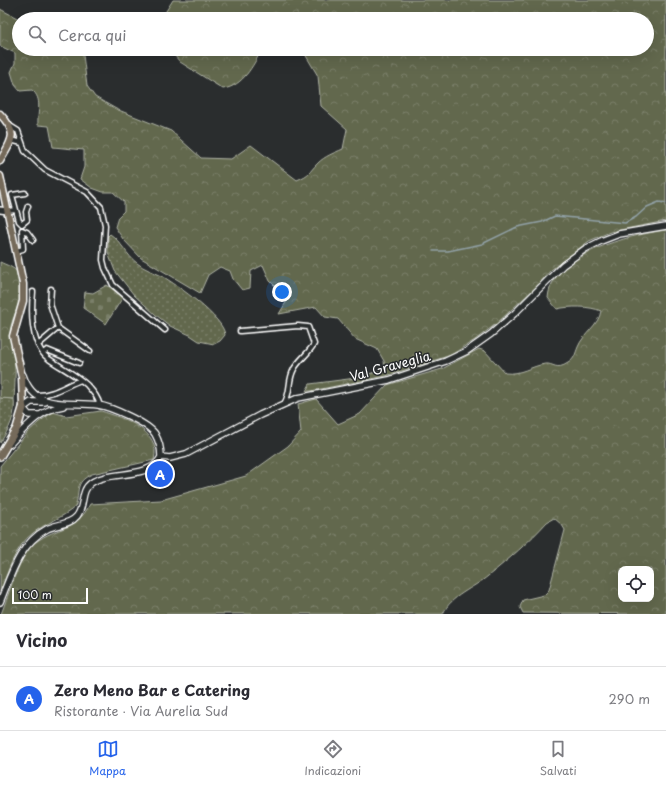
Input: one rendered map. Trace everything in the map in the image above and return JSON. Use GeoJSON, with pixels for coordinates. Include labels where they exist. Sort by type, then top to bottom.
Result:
{"type":"FeatureCollection","features":[{"type":"Feature","properties":{"kind":"highway"},"geometry":{"type":"LineString","coordinates":[[2,454],[17,428],[23,408]]}},
{"type":"Feature","properties":{"kind":"main road"},"geometry":{"type":"LineString","coordinates":[[0,114],[10,126],[12,132],[10,140],[0,161]]}},
{"type":"Feature","properties":{"kind":"main road"},"geometry":{"type":"LineString","coordinates":[[0,176],[24,291],[13,336],[20,366],[23,389],[23,408],[29,415],[39,415]]}},
{"type":"Feature","properties":{"kind":"main road","name":"Val Graveglia"},"geometry":{"type":"LineString","coordinates":[[161,457],[170,458],[186,454],[284,404],[314,395],[410,374],[460,355],[473,348],[503,324],[557,271],[585,249],[619,234],[666,226]]}},
{"type":"Feature","properties":{"kind":"main road"},"geometry":{"type":"LineString","coordinates":[[20,366],[26,383],[34,395],[50,402]]}},
{"type":"Feature","properties":{"kind":"main road"},"geometry":{"type":"LineString","coordinates":[[0,602],[17,562],[27,544],[50,527],[74,519],[80,511],[84,492],[90,483],[101,479],[147,469],[155,465],[161,457],[158,440],[152,430],[118,412],[100,406],[70,405],[50,402],[31,402],[23,408]]}},
{"type":"Feature","properties":{"kind":"main road"},"geometry":{"type":"LineString","coordinates":[[2,454],[28,423],[39,415],[53,408],[70,405]]}},
{"type":"Feature","properties":{"kind":"street"},"geometry":{"type":"LineString","coordinates":[[10,126],[18,131],[25,151],[45,170],[87,192],[98,204],[105,219],[102,252],[108,276],[113,285],[165,330]]}},
{"type":"Feature","properties":{"kind":"street"},"geometry":{"type":"LineString","coordinates":[[10,140],[22,143]]}},
{"type":"Feature","properties":{"kind":"street"},"geometry":{"type":"LineString","coordinates":[[24,192],[12,195],[19,221],[22,224],[27,220],[26,212],[28,206]]}},
{"type":"Feature","properties":{"kind":"street"},"geometry":{"type":"LineString","coordinates":[[0,210],[16,210]]}},
{"type":"Feature","properties":{"kind":"street"},"geometry":{"type":"LineString","coordinates":[[16,251],[23,249],[22,230],[27,232],[33,240]]}},
{"type":"Feature","properties":{"kind":"street"},"geometry":{"type":"LineString","coordinates":[[52,289],[50,304],[58,328],[90,351]]}},
{"type":"Feature","properties":{"kind":"street"},"geometry":{"type":"LineString","coordinates":[[33,292],[32,313],[38,345],[44,353],[82,380],[94,393],[100,406]]}},
{"type":"Feature","properties":{"kind":"street"},"geometry":{"type":"LineString","coordinates":[[240,331],[298,326],[308,327],[314,344],[294,369],[289,382],[289,396],[284,404]]}},
{"type":"Feature","properties":{"kind":"street"},"geometry":{"type":"LineString","coordinates":[[38,345],[58,328]]}},
{"type":"Feature","properties":{"kind":"street"},"geometry":{"type":"LineString","coordinates":[[44,353],[47,350],[79,363]]}},
{"type":"Feature","properties":{"kind":"street"},"geometry":{"type":"LineString","coordinates":[[34,395],[49,395],[70,384],[82,380]]}},
{"type":"Feature","properties":{"kind":"green space"},"geometry":{"type":"Polygon","coordinates":[[[173,0],[666,0],[666,221],[610,232],[589,241],[551,270],[537,286],[496,324],[475,340],[451,355],[386,376],[306,391],[310,384],[356,378],[385,369],[384,361],[377,349],[355,339],[338,319],[325,317],[316,307],[279,314],[288,299],[285,286],[275,286],[270,281],[263,265],[251,271],[250,288],[242,290],[233,279],[230,271],[220,267],[208,275],[200,293],[141,258],[123,239],[115,227],[118,217],[124,211],[124,202],[113,192],[103,192],[92,188],[80,179],[84,167],[84,150],[53,147],[49,126],[38,125],[39,106],[37,97],[32,90],[20,91],[15,85],[11,72],[15,63],[15,56],[83,56],[87,86],[95,97],[116,109],[171,131],[201,158],[231,159],[251,145],[297,180],[307,175],[324,158],[343,149],[347,129],[321,106],[318,76],[306,56],[654,56],[654,12],[165,12],[173,0]]]}},
{"type":"Feature","properties":{"kind":"green space"},"geometry":{"type":"Polygon","coordinates":[[[0,9],[12,15],[12,52],[0,46],[0,9]]]}},
{"type":"Feature","properties":{"kind":"green space"},"geometry":{"type":"Polygon","coordinates":[[[175,56],[258,56],[242,80],[223,89],[180,62],[175,56]]]}},
{"type":"Feature","properties":{"kind":"green space"},"geometry":{"type":"Polygon","coordinates":[[[666,230],[666,614],[523,613],[520,607],[523,600],[544,595],[549,590],[565,530],[554,518],[547,522],[496,570],[451,602],[443,614],[1,614],[15,575],[24,556],[36,542],[51,533],[66,528],[79,520],[90,504],[161,500],[246,476],[288,446],[301,432],[298,404],[316,399],[338,424],[360,414],[387,385],[442,369],[479,349],[485,351],[505,373],[521,372],[545,364],[558,367],[568,363],[573,358],[580,342],[597,321],[601,311],[579,307],[557,309],[548,298],[552,283],[563,270],[577,258],[595,249],[633,237],[666,230]]]}},
{"type":"Feature","properties":{"kind":"green space"},"geometry":{"type":"Polygon","coordinates":[[[110,234],[137,263],[169,280],[209,311],[223,328],[225,335],[220,341],[214,344],[199,341],[170,326],[134,295],[115,271],[108,253],[108,236],[110,234]]]}},
{"type":"Feature","properties":{"kind":"green space"},"geometry":{"type":"Polygon","coordinates":[[[0,262],[18,273],[22,287],[20,300],[10,330],[15,367],[14,399],[0,398],[0,262]]]}},
{"type":"Feature","properties":{"kind":"green space"},"geometry":{"type":"Polygon","coordinates":[[[107,285],[123,297],[106,324],[83,308],[85,292],[93,293],[107,285]]]}},
{"type":"Feature","properties":{"kind":"green space"},"geometry":{"type":"Polygon","coordinates":[[[0,398],[14,399],[14,411],[11,422],[0,443],[0,398]]]}},
{"type":"Feature","properties":{"kind":"green space"},"geometry":{"type":"Polygon","coordinates":[[[101,411],[120,417],[147,433],[155,450],[154,460],[92,474],[86,477],[80,484],[75,507],[38,529],[21,545],[9,568],[0,592],[0,466],[27,433],[53,412],[66,416],[101,411]]]}},
{"type":"Feature","properties":{"kind":"waterway"},"geometry":{"type":"LineString","coordinates":[[433,251],[448,251],[482,244],[517,227],[542,222],[555,216],[625,223],[636,217],[647,207],[659,202],[666,203]]}},
{"type":"Feature","properties":{"kind":"place","name":"Zero Meno Bar e Catering"},"geometry":{"type":"Point","coordinates":[160,474]}}]}
